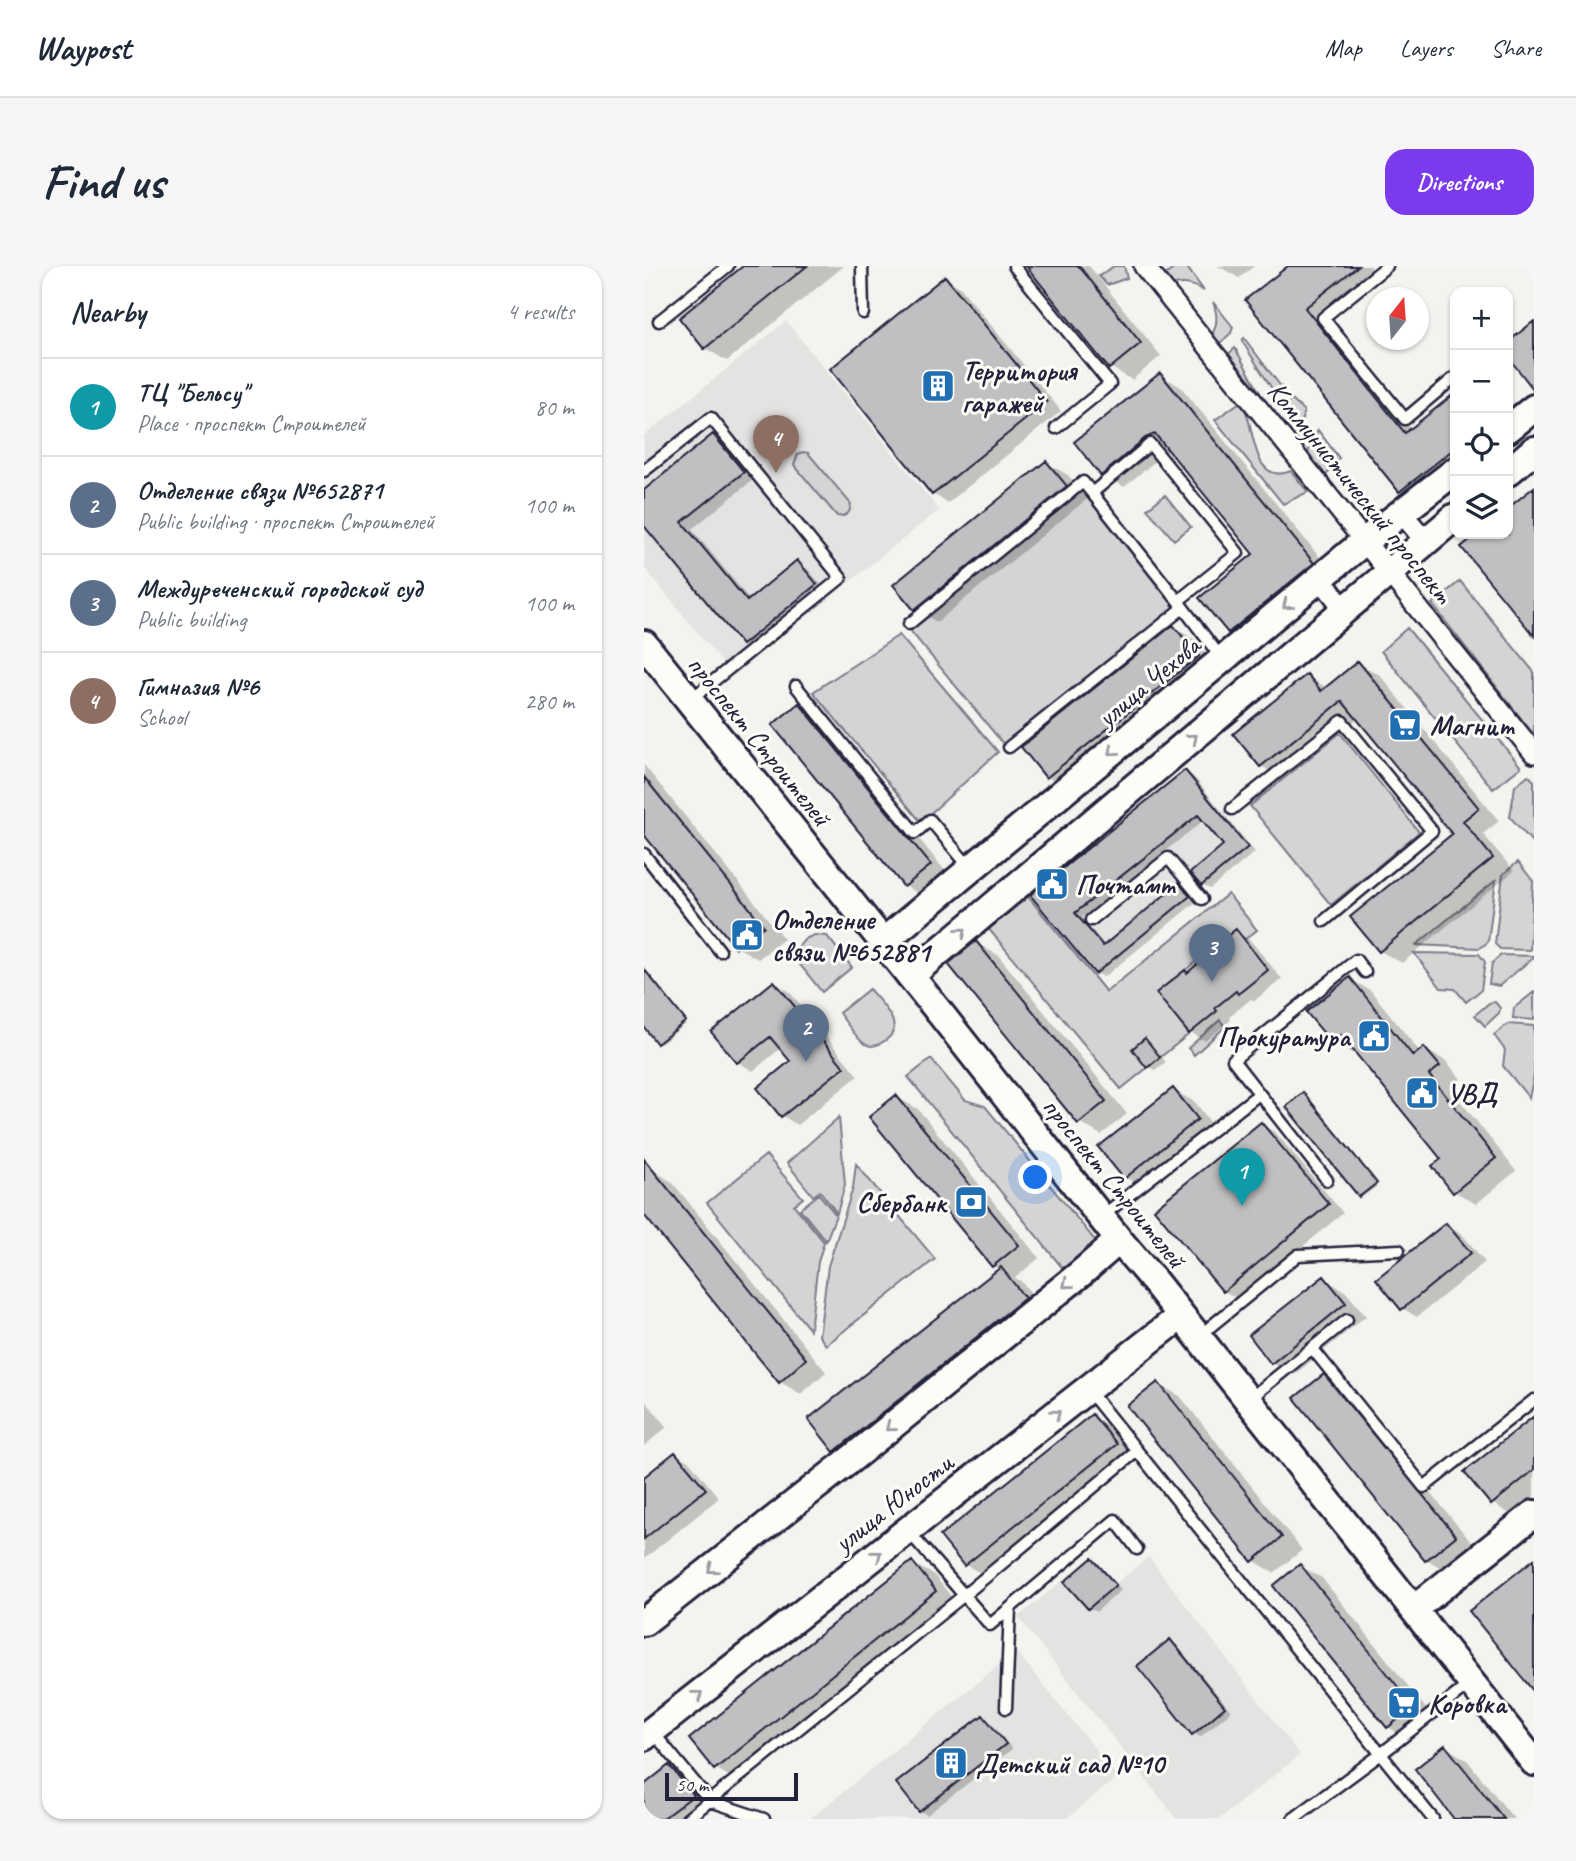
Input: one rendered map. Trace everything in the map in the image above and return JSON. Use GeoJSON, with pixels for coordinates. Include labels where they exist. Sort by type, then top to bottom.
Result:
{"type":"FeatureCollection","features":[{"type":"Feature","properties":{"kind":"street","name":"Коммунистический проспект"},"geometry":{"type":"LineString","coordinates":[[1144,266],[1534,752]]}},
{"type":"Feature","properties":{"kind":"street"},"geometry":{"type":"LineString","coordinates":[[1513,468],[1534,450]]}},
{"type":"Feature","properties":{"kind":"street","name":"улица Чехова"},"geometry":{"type":"LineString","coordinates":[[883,942],[1320,578],[1450,475]]}},
{"type":"Feature","properties":{"kind":"street"},"geometry":{"type":"LineString","coordinates":[[1402,513],[1426,542]]}},
{"type":"Feature","properties":{"kind":"street"},"geometry":{"type":"LineString","coordinates":[[910,976],[1450,521]]}},
{"type":"Feature","properties":{"kind":"street"},"geometry":{"type":"LineString","coordinates":[[1320,578],[1345,610]]}},
{"type":"Feature","properties":{"kind":"street","name":"проспект Строителей"},"geometry":{"type":"LineString","coordinates":[[644,644],[1154,1281],[1534,1762]]}},
{"type":"Feature","properties":{"kind":"street"},"geometry":{"type":"LineString","coordinates":[[644,1622],[856,1455],[1119,1240]]}},
{"type":"Feature","properties":{"kind":"street","name":"улица Юности"},"geometry":{"type":"LineString","coordinates":[[648,1734],[1181,1316]]}},
{"type":"Feature","properties":{"kind":"street"},"geometry":{"type":"LineString","coordinates":[[1413,1609],[1534,1514]]}},
{"type":"Feature","properties":{"kind":"lane"},"geometry":{"type":"LineString","coordinates":[[659,321],[728,266]]}},
{"type":"Feature","properties":{"kind":"lane"},"geometry":{"type":"LineString","coordinates":[[862,266],[863,313]]}},
{"type":"Feature","properties":{"kind":"lane"},"geometry":{"type":"LineString","coordinates":[[1014,266],[1110,384],[1056,428]]}},
{"type":"Feature","properties":{"kind":"lane"},"geometry":{"type":"LineString","coordinates":[[1387,266],[1323,318],[1405,419],[1450,381]]}},
{"type":"Feature","properties":{"kind":"lane"},"geometry":{"type":"LineString","coordinates":[[644,471],[711,418],[841,578],[689,701]]}},
{"type":"Feature","properties":{"kind":"lane"},"geometry":{"type":"LineString","coordinates":[[1009,747],[1180,605],[1238,553],[1150,444],[1092,493]]}},
{"type":"Feature","properties":{"kind":"lane"},"geometry":{"type":"LineString","coordinates":[[909,624],[1083,482],[1223,659]]}},
{"type":"Feature","properties":{"kind":"lane"},"geometry":{"type":"LineString","coordinates":[[796,686],[915,834],[930,820],[971,869]]}},
{"type":"Feature","properties":{"kind":"lane"},"geometry":{"type":"LineString","coordinates":[[1232,809],[1342,721],[1432,831],[1324,921]]}},
{"type":"Feature","properties":{"kind":"lane"},"geometry":{"type":"LineString","coordinates":[[644,854],[720,951]]}},
{"type":"Feature","properties":{"kind":"lane"},"geometry":{"type":"LineString","coordinates":[[1091,920],[1168,858],[1202,899]]}},
{"type":"Feature","properties":{"kind":"lane"},"geometry":{"type":"LineString","coordinates":[[1327,1180],[1233,1060],[1356,960],[1365,972]]}},
{"type":"Feature","properties":{"kind":"lane"},"geometry":{"type":"LineString","coordinates":[[1101,1216],[1259,1094]]}},
{"type":"Feature","properties":{"kind":"lane"},"geometry":{"type":"LineString","coordinates":[[1198,1337],[1298,1255],[1399,1250]]}},
{"type":"Feature","properties":{"kind":"lane"},"geometry":{"type":"LineString","coordinates":[[1248,1401],[1347,1320]]}},
{"type":"Feature","properties":{"kind":"lane"},"geometry":{"type":"LineString","coordinates":[[1312,1348],[1424,1487],[1534,1400]]}},
{"type":"Feature","properties":{"kind":"lane"},"geometry":{"type":"LineString","coordinates":[[1088,1389],[1433,1819]]}},
{"type":"Feature","properties":{"kind":"lane"},"geometry":{"type":"LineString","coordinates":[[687,1819],[1138,1451]]}},
{"type":"Feature","properties":{"kind":"lane"},"geometry":{"type":"LineString","coordinates":[[908,1530],[990,1625],[1115,1520],[1137,1549]]}},
{"type":"Feature","properties":{"kind":"lane"},"geometry":{"type":"LineString","coordinates":[[1006,1708],[1010,1608]]}},
{"type":"Feature","properties":{"kind":"lane"},"geometry":{"type":"LineString","coordinates":[[1293,1819],[1472,1683]]}},
{"type":"Feature","properties":{"kind":"lane"},"geometry":{"type":"LineString","coordinates":[[648,1734],[710,1801],[764,1819]]}},
{"type":"Feature","properties":{"kind":"shaded area"},"geometry":{"type":"Polygon","coordinates":[[[1114,266],[1124,266],[1127,278],[1107,285],[1099,276],[1114,266]]]}},
{"type":"Feature","properties":{"kind":"shaded area"},"geometry":{"type":"Polygon","coordinates":[[[1178,266],[1186,266],[1204,291],[1184,284],[1163,289],[1159,279],[1178,266]]]}},
{"type":"Feature","properties":{"kind":"shaded area"},"geometry":{"type":"Polygon","coordinates":[[[1213,302],[1233,327],[1231,333],[1214,349],[1207,343],[1216,323],[1213,302]]]}},
{"type":"Feature","properties":{"kind":"shaded area"},"geometry":{"type":"Polygon","coordinates":[[[786,321],[939,510],[733,676],[644,567],[644,436],[786,321]]]}},
{"type":"Feature","properties":{"kind":"shaded area"},"geometry":{"type":"Polygon","coordinates":[[[1244,338],[1285,392],[1276,395],[1242,341],[1244,338]]]}},
{"type":"Feature","properties":{"kind":"shaded area"},"geometry":{"type":"Polygon","coordinates":[[[1235,348],[1265,402],[1223,359],[1235,348]]]}},
{"type":"Feature","properties":{"kind":"shaded area"},"geometry":{"type":"Polygon","coordinates":[[[1292,400],[1304,411],[1298,435],[1280,406],[1292,400]]]}},
{"type":"Feature","properties":{"kind":"shaded area"},"geometry":{"type":"Polygon","coordinates":[[[1240,402],[1246,411],[1254,444],[1263,465],[1279,474],[1291,471],[1308,492],[1283,504],[1215,420],[1240,402]]]}},
{"type":"Feature","properties":{"kind":"shaded area"},"geometry":{"type":"Polygon","coordinates":[[[1318,430],[1339,458],[1321,482],[1304,461],[1318,430]]]}},
{"type":"Feature","properties":{"kind":"shaded area"},"geometry":{"type":"Polygon","coordinates":[[[808,453],[851,504],[847,514],[837,516],[794,465],[798,454],[808,453]]]}},
{"type":"Feature","properties":{"kind":"shaded area"},"geometry":{"type":"Polygon","coordinates":[[[1084,486],[1178,606],[1005,746],[908,628],[1084,486]]]}},
{"type":"Feature","properties":{"kind":"shaded area"},"geometry":{"type":"Polygon","coordinates":[[[1165,495],[1191,527],[1174,540],[1147,509],[1165,495]]]}},
{"type":"Feature","properties":{"kind":"shaded area"},"geometry":{"type":"Polygon","coordinates":[[[1460,581],[1534,672],[1534,735],[1432,604],[1460,581]]]}},
{"type":"Feature","properties":{"kind":"shaded area"},"geometry":{"type":"Polygon","coordinates":[[[1407,628],[1521,767],[1493,789],[1381,651],[1407,628]]]}},
{"type":"Feature","properties":{"kind":"shaded area"},"geometry":{"type":"Polygon","coordinates":[[[899,635],[998,752],[921,822],[813,692],[899,635]]]}},
{"type":"Feature","properties":{"kind":"shaded area"},"geometry":{"type":"Polygon","coordinates":[[[1340,733],[1419,832],[1331,905],[1250,806],[1340,733]]]}},
{"type":"Feature","properties":{"kind":"shaded area"},"geometry":{"type":"Polygon","coordinates":[[[1528,775],[1534,781],[1534,844],[1510,817],[1515,786],[1528,775]]]}},
{"type":"Feature","properties":{"kind":"shaded area"},"geometry":{"type":"Polygon","coordinates":[[[1198,815],[1223,845],[1103,946],[1075,913],[1198,815]]]}},
{"type":"Feature","properties":{"kind":"shaded area"},"geometry":{"type":"Polygon","coordinates":[[[1518,862],[1533,881],[1530,950],[1500,949],[1495,944],[1503,874],[1518,862]]]}},
{"type":"Feature","properties":{"kind":"shaded area"},"geometry":{"type":"Polygon","coordinates":[[[1496,880],[1488,942],[1480,948],[1416,945],[1496,880]]]}},
{"type":"Feature","properties":{"kind":"shaded area"},"geometry":{"type":"Polygon","coordinates":[[[1228,894],[1257,930],[1244,940],[1235,930],[1157,993],[1189,1034],[1121,1089],[988,928],[1027,895],[1106,992],[1228,894]]]}},
{"type":"Feature","properties":{"kind":"shaded area"},"geometry":{"type":"Polygon","coordinates":[[[814,935],[827,936],[852,967],[822,992],[798,962],[797,948],[805,939],[814,935]]]}},
{"type":"Feature","properties":{"kind":"shaded area"},"geometry":{"type":"Polygon","coordinates":[[[1414,953],[1479,954],[1485,962],[1481,990],[1466,1002],[1455,989],[1441,988],[1414,953]]]}},
{"type":"Feature","properties":{"kind":"shaded area"},"geometry":{"type":"Polygon","coordinates":[[[1501,955],[1534,957],[1499,986],[1489,984],[1492,963],[1501,955]]]}},
{"type":"Feature","properties":{"kind":"shaded area"},"geometry":{"type":"Polygon","coordinates":[[[869,989],[891,1016],[893,1024],[889,1037],[873,1046],[862,1042],[839,1013],[869,989]]]}},
{"type":"Feature","properties":{"kind":"shaded area"},"geometry":{"type":"Polygon","coordinates":[[[1534,992],[1534,1020],[1513,1018],[1514,1008],[1534,992]]]}},
{"type":"Feature","properties":{"kind":"shaded area"},"geometry":{"type":"Polygon","coordinates":[[[1495,1002],[1500,1008],[1499,1013],[1485,1026],[1475,1015],[1489,1003],[1495,1002]]]}},
{"type":"Feature","properties":{"kind":"shaded area"},"geometry":{"type":"Polygon","coordinates":[[[1220,1020],[1225,1027],[1194,1055],[1188,1048],[1220,1020]]]}},
{"type":"Feature","properties":{"kind":"shaded area"},"geometry":{"type":"Polygon","coordinates":[[[1508,1024],[1534,1026],[1534,1075],[1529,1098],[1503,1066],[1505,1050],[1494,1035],[1508,1024]]]}},
{"type":"Feature","properties":{"kind":"shaded area"},"geometry":{"type":"Polygon","coordinates":[[[931,1059],[965,1100],[985,1106],[1098,1244],[1065,1271],[908,1077],[931,1059]]]}},
{"type":"Feature","properties":{"kind":"shaded area"},"geometry":{"type":"Polygon","coordinates":[[[839,1117],[845,1185],[837,1213],[820,1191],[813,1196],[787,1163],[839,1117]]]}},
{"type":"Feature","properties":{"kind":"shaded area"},"geometry":{"type":"Polygon","coordinates":[[[766,1155],[803,1198],[794,1205],[824,1242],[818,1262],[810,1330],[707,1203],[766,1155]]]}},
{"type":"Feature","properties":{"kind":"shaded area"},"geometry":{"type":"Polygon","coordinates":[[[856,1164],[935,1259],[826,1345],[819,1336],[828,1266],[853,1188],[856,1164]]]}},
{"type":"Feature","properties":{"kind":"shaded area"},"geometry":{"type":"Polygon","coordinates":[[[819,1194],[836,1215],[826,1241],[800,1209],[819,1194]]]}},
{"type":"Feature","properties":{"kind":"shaded area"},"geometry":{"type":"Polygon","coordinates":[[[1093,1556],[1116,1583],[1149,1557],[1300,1755],[1219,1819],[1177,1819],[1018,1617],[1093,1556]]]}},
{"type":"Feature","properties":{"kind":"shaded area"},"geometry":{"type":"Polygon","coordinates":[[[1016,1651],[1118,1777],[1066,1819],[810,1819],[1016,1651]]]}},
{"type":"Feature","properties":{"kind":"building"},"geometry":{"type":"Polygon","coordinates":[[[743,266],[807,266],[704,349],[679,318],[743,266]]]}},
{"type":"Feature","properties":{"kind":"building"},"geometry":{"type":"Polygon","coordinates":[[[1026,266],[1079,266],[1141,343],[1109,369],[1026,266]]]}},
{"type":"Feature","properties":{"kind":"building"},"geometry":{"type":"Polygon","coordinates":[[[1288,266],[1358,266],[1305,308],[1405,433],[1450,397],[1450,452],[1399,492],[1245,300],[1288,266]]]}},
{"type":"Feature","properties":{"kind":"building","name":"Территория гаражей"},"geometry":{"type":"Polygon","coordinates":[[[945,276],[1047,402],[932,495],[830,369],[945,276]]]}},
{"type":"Feature","properties":{"kind":"building"},"geometry":{"type":"Polygon","coordinates":[[[1534,321],[1534,390],[1513,363],[1513,338],[1534,321]]]}},
{"type":"Feature","properties":{"kind":"building"},"geometry":{"type":"Polygon","coordinates":[[[1160,373],[1314,563],[1228,633],[1199,598],[1253,554],[1155,434],[1145,438],[1101,476],[1074,442],[1160,373]]]}},
{"type":"Feature","properties":{"kind":"building"},"geometry":{"type":"Polygon","coordinates":[[[713,434],[744,472],[682,522],[747,601],[797,560],[817,584],[742,645],[644,526],[644,490],[713,434]]]}},
{"type":"Feature","properties":{"kind":"building"},"geometry":{"type":"Polygon","coordinates":[[[1046,461],[1067,486],[914,610],[893,585],[1046,461]]]}},
{"type":"Feature","properties":{"kind":"building"},"geometry":{"type":"Polygon","coordinates":[[[1534,487],[1534,636],[1461,547],[1471,539],[1513,539],[1513,504],[1534,487]]]}},
{"type":"Feature","properties":{"kind":"building"},"geometry":{"type":"Polygon","coordinates":[[[1173,625],[1199,656],[1046,778],[1021,747],[1173,625]]]}},
{"type":"Feature","properties":{"kind":"building"},"geometry":{"type":"Polygon","coordinates":[[[1358,661],[1479,808],[1463,821],[1493,858],[1379,952],[1350,917],[1452,834],[1342,701],[1260,767],[1233,734],[1307,674],[1321,691],[1358,661]]]}},
{"type":"Feature","properties":{"kind":"building"},"geometry":{"type":"Polygon","coordinates":[[[799,703],[931,865],[904,887],[772,725],[799,703]]]}},
{"type":"Feature","properties":{"kind":"building"},"geometry":{"type":"Polygon","coordinates":[[[1185,770],[1248,847],[1201,886],[1190,873],[1223,845],[1198,815],[1075,913],[1103,946],[1179,883],[1190,896],[1095,974],[1030,895],[1185,770]]]}},
{"type":"Feature","properties":{"kind":"building"},"geometry":{"type":"Polygon","coordinates":[[[644,777],[764,926],[736,948],[644,835],[644,777]]]}},
{"type":"Feature","properties":{"kind":"building"},"geometry":{"type":"Polygon","coordinates":[[[1236,929],[1268,970],[1215,1008],[1217,1011],[1189,1034],[1156,993],[1185,970],[1187,973],[1207,956],[1205,954],[1236,929]]]}},
{"type":"Feature","properties":{"kind":"building"},"geometry":{"type":"Polygon","coordinates":[[[976,941],[1106,1101],[1078,1124],[948,964],[976,941]]]}},
{"type":"Feature","properties":{"kind":"building"},"geometry":{"type":"Polygon","coordinates":[[[644,969],[686,1021],[657,1044],[644,1027],[644,969]]]}},
{"type":"Feature","properties":{"kind":"building"},"geometry":{"type":"Polygon","coordinates":[[[1350,977],[1413,1056],[1424,1047],[1440,1066],[1429,1075],[1496,1158],[1453,1193],[1432,1166],[1441,1159],[1341,1035],[1331,1042],[1306,1012],[1350,977]]]}},
{"type":"Feature","properties":{"kind":"building"},"geometry":{"type":"Polygon","coordinates":[[[774,981],[844,1067],[781,1117],[757,1088],[790,1061],[770,1037],[737,1063],[711,1032],[774,981]]]}},
{"type":"Feature","properties":{"kind":"building"},"geometry":{"type":"Polygon","coordinates":[[[1145,1038],[1160,1057],[1147,1068],[1132,1049],[1145,1038]]]}},
{"type":"Feature","properties":{"kind":"building"},"geometry":{"type":"Polygon","coordinates":[[[1173,1088],[1198,1119],[1124,1179],[1098,1147],[1173,1088]]]}},
{"type":"Feature","properties":{"kind":"building"},"geometry":{"type":"Polygon","coordinates":[[[1303,1092],[1377,1183],[1359,1197],[1286,1107],[1303,1092]]]}},
{"type":"Feature","properties":{"kind":"building"},"geometry":{"type":"Polygon","coordinates":[[[896,1095],[1019,1245],[992,1267],[869,1117],[896,1095]]]}},
{"type":"Feature","properties":{"kind":"building"},"geometry":{"type":"Polygon","coordinates":[[[1261,1122],[1329,1204],[1223,1292],[1154,1209],[1261,1122]]]}},
{"type":"Feature","properties":{"kind":"building"},"geometry":{"type":"Polygon","coordinates":[[[644,1159],[806,1359],[779,1383],[644,1215],[644,1159]]]}},
{"type":"Feature","properties":{"kind":"building"},"geometry":{"type":"Polygon","coordinates":[[[1446,1223],[1471,1253],[1401,1310],[1376,1279],[1446,1223]]]}},
{"type":"Feature","properties":{"kind":"building"},"geometry":{"type":"Polygon","coordinates":[[[1001,1267],[1025,1298],[834,1452],[808,1419],[1001,1267]]]}},
{"type":"Feature","properties":{"kind":"building"},"geometry":{"type":"Polygon","coordinates":[[[1324,1276],[1346,1303],[1271,1364],[1249,1335],[1324,1276]]]}},
{"type":"Feature","properties":{"kind":"building"},"geometry":{"type":"Polygon","coordinates":[[[1324,1374],[1456,1536],[1425,1561],[1294,1398],[1324,1374]]]}},
{"type":"Feature","properties":{"kind":"building"},"geometry":{"type":"Polygon","coordinates":[[[1158,1382],[1282,1537],[1252,1562],[1127,1406],[1158,1382]]]}},
{"type":"Feature","properties":{"kind":"building"},"geometry":{"type":"Polygon","coordinates":[[[1092,1414],[1117,1444],[964,1566],[940,1536],[1092,1414]]]}},
{"type":"Feature","properties":{"kind":"building"},"geometry":{"type":"Polygon","coordinates":[[[1534,1416],[1534,1470],[1491,1505],[1464,1472],[1534,1416]]]}},
{"type":"Feature","properties":{"kind":"building"},"geometry":{"type":"Polygon","coordinates":[[[675,1452],[706,1489],[644,1539],[644,1477],[675,1452]]]}},
{"type":"Feature","properties":{"kind":"building"},"geometry":{"type":"Polygon","coordinates":[[[1092,1558],[1116,1585],[1088,1609],[1064,1582],[1092,1558]]]}},
{"type":"Feature","properties":{"kind":"building"},"geometry":{"type":"Polygon","coordinates":[[[1534,1559],[1534,1692],[1469,1611],[1534,1559]]]}},
{"type":"Feature","properties":{"kind":"building"},"geometry":{"type":"Polygon","coordinates":[[[912,1561],[936,1591],[714,1770],[689,1739],[912,1561]]]}},
{"type":"Feature","properties":{"kind":"building"},"geometry":{"type":"Polygon","coordinates":[[[1300,1564],[1414,1707],[1387,1728],[1273,1586],[1300,1564]]]}},
{"type":"Feature","properties":{"kind":"building"},"geometry":{"type":"Polygon","coordinates":[[[1170,1639],[1225,1707],[1192,1735],[1137,1666],[1170,1639]]]}},
{"type":"Feature","properties":{"kind":"building","name":"Детский сад №10"},"geometry":{"type":"Polygon","coordinates":[[[983,1715],[1006,1744],[919,1812],[896,1783],[983,1715]]]}},
{"type":"Feature","properties":{"kind":"building"},"geometry":{"type":"Polygon","coordinates":[[[1445,1745],[1504,1819],[1454,1819],[1415,1769],[1445,1745]]]}},
{"type":"Feature","properties":{"kind":"building"},"geometry":{"type":"Polygon","coordinates":[[[669,1765],[694,1795],[662,1819],[644,1819],[644,1785],[669,1765]]]}},
{"type":"Feature","properties":{"kind":"place","name":"Территория гаражей"},"geometry":{"type":"Point","coordinates":[938,386]}},
{"type":"Feature","properties":{"kind":"place","name":"Гимназия №6"},"geometry":{"type":"Point","coordinates":[776,473]}},
{"type":"Feature","properties":{"kind":"place","name":"Магнит"},"geometry":{"type":"Point","coordinates":[1405,725]}},
{"type":"Feature","properties":{"kind":"place","name":"Почтамт"},"geometry":{"type":"Point","coordinates":[1052,884]}},
{"type":"Feature","properties":{"kind":"place","name":"Отделение связи №652881"},"geometry":{"type":"Point","coordinates":[747,935]}},
{"type":"Feature","properties":{"kind":"place","name":"Междуреченский городской суд"},"geometry":{"type":"Point","coordinates":[1212,982]}},
{"type":"Feature","properties":{"kind":"place","name":"Прокуратура"},"geometry":{"type":"Point","coordinates":[1374,1036]}},
{"type":"Feature","properties":{"kind":"place","name":"Отделение связи №652871"},"geometry":{"type":"Point","coordinates":[806,1062]}},
{"type":"Feature","properties":{"kind":"place","name":"УВД"},"geometry":{"type":"Point","coordinates":[1422,1093]}},
{"type":"Feature","properties":{"kind":"place","name":"Сбербанк"},"geometry":{"type":"Point","coordinates":[971,1202]}},
{"type":"Feature","properties":{"kind":"place","name":"ТЦ \"Бельсу\""},"geometry":{"type":"Point","coordinates":[1242,1206]}},
{"type":"Feature","properties":{"kind":"place","name":"Коровка"},"geometry":{"type":"Point","coordinates":[1404,1703]}},
{"type":"Feature","properties":{"kind":"place","name":"Детский сад №10"},"geometry":{"type":"Point","coordinates":[951,1763]}}]}
